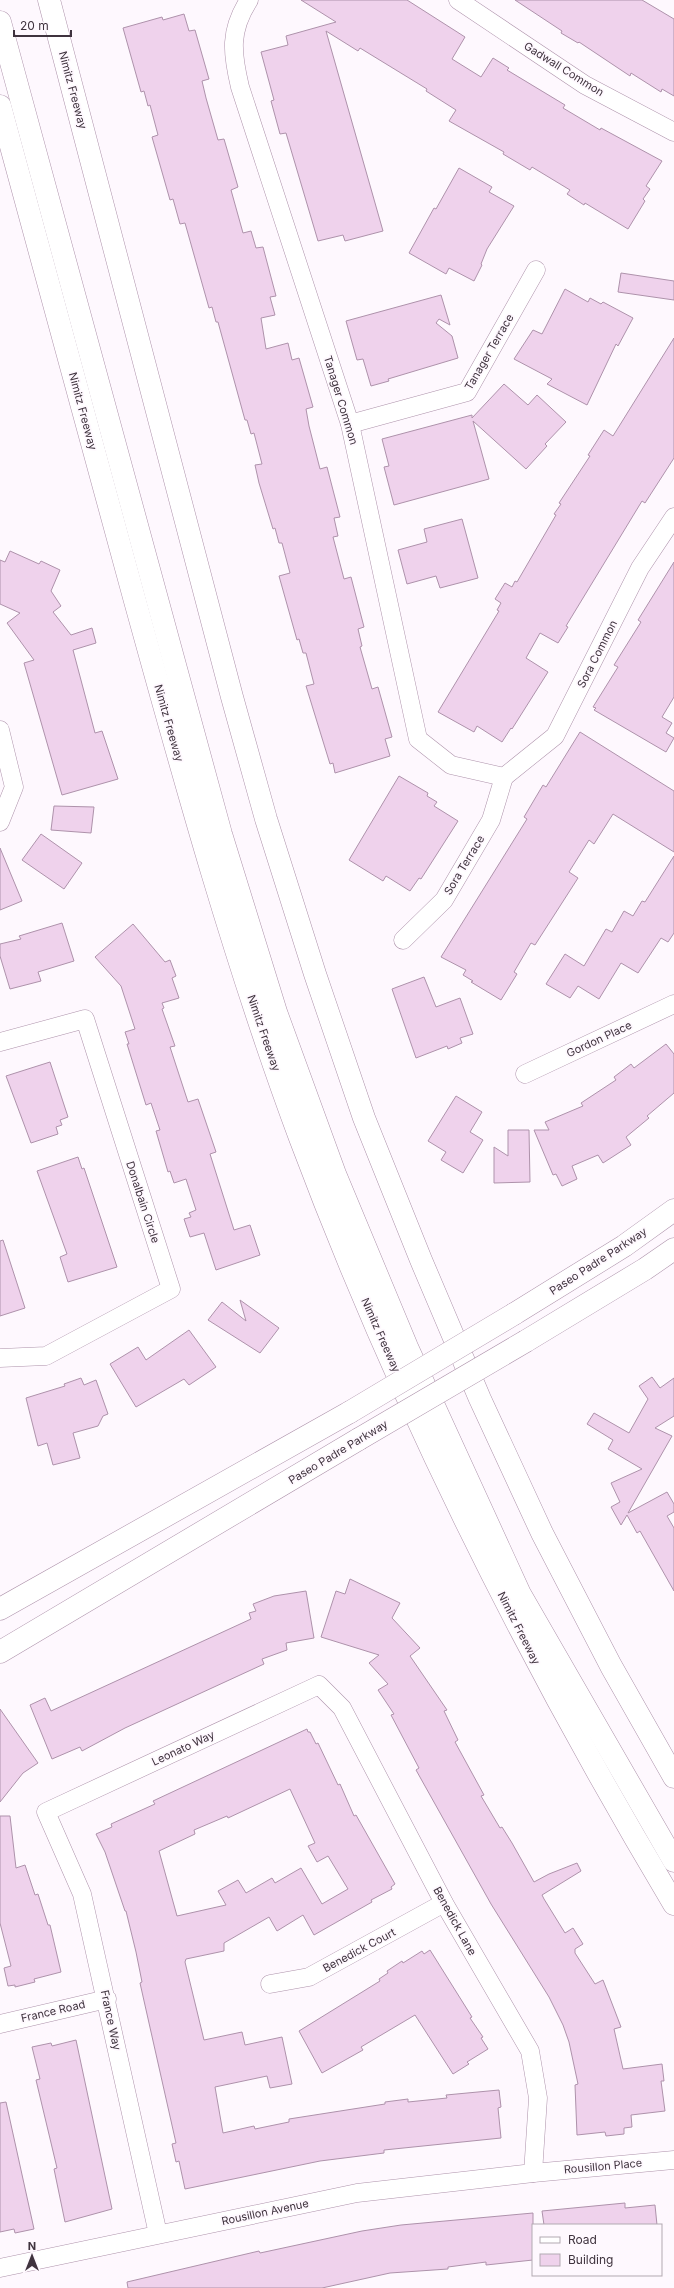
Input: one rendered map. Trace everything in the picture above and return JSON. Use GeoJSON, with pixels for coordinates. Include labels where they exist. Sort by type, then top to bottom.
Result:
{"type":"FeatureCollection","features":[{"type":"Feature","properties":{"kind":"main road","name":"Nimitz Freeway"},"geometry":{"type":"LineString","coordinates":[[49,0],[230,689],[266,819],[315,974],[364,1118],[421,1260],[542,1532],[611,1666],[674,1777]]}},
{"type":"Feature","properties":{"kind":"main road"},"geometry":{"type":"LineString","coordinates":[[0,22],[221,834],[276,1012],[330,1159],[407,1347],[520,1594],[674,1861]]}},
{"type":"Feature","properties":{"kind":"main road","name":"Nimitz Freeway"},"geometry":{"type":"LineString","coordinates":[[0,106],[166,713],[249,990],[301,1139],[360,1287],[423,1430],[490,1569],[553,1694],[674,1904]]}},
{"type":"Feature","properties":{"kind":"main road","name":"Paseo Padre Parkway"},"geometry":{"type":"LineString","coordinates":[[0,1609],[350,1412],[624,1246],[674,1210]]}},
{"type":"Feature","properties":{"kind":"main road","name":"Paseo Padre Parkway"},"geometry":{"type":"LineString","coordinates":[[0,1652],[526,1341],[646,1269],[674,1249]]}},
{"type":"Feature","properties":{"kind":"street","name":"Tanager Common"},"geometry":{"type":"LineString","coordinates":[[249,0],[239,14],[232,52],[240,87],[350,424],[418,739],[451,764],[504,777]]}},
{"type":"Feature","properties":{"kind":"street","name":"Gadwall Common"},"geometry":{"type":"LineString","coordinates":[[458,0],[585,85],[674,132]]}},
{"type":"Feature","properties":{"kind":"street","name":"Tanager Terrace"},"geometry":{"type":"LineString","coordinates":[[350,424],[467,392],[536,270]]}},
{"type":"Feature","properties":{"kind":"street","name":"Sora Common"},"geometry":{"type":"LineString","coordinates":[[504,777],[556,736],[640,568],[674,517]]}},
{"type":"Feature","properties":{"kind":"street"},"geometry":{"type":"LineString","coordinates":[[0,730],[14,787],[0,822]]}},
{"type":"Feature","properties":{"kind":"street","name":"Sora Terrace"},"geometry":{"type":"LineString","coordinates":[[403,940],[444,900],[491,820],[504,777]]}},
{"type":"Feature","properties":{"kind":"street","name":"Gordon Place"},"geometry":{"type":"LineString","coordinates":[[525,1074],[674,1004]]}},
{"type":"Feature","properties":{"kind":"street","name":"Donalbain Circle"},"geometry":{"type":"LineString","coordinates":[[0,1042],[84,1019],[171,1289],[46,1356],[0,1358]]}},
{"type":"Feature","properties":{"kind":"street","name":"Leonato Way"},"geometry":{"type":"LineString","coordinates":[[46,1812],[319,1685]]}},
{"type":"Feature","properties":{"kind":"street","name":"Benedick Lane"},"geometry":{"type":"LineString","coordinates":[[319,1685],[342,1708],[444,1904],[530,2052],[538,2098],[533,2173]]}},
{"type":"Feature","properties":{"kind":"street","name":"France Way"},"geometry":{"type":"LineString","coordinates":[[46,1812],[82,1894],[107,1999],[158,2234]]}},
{"type":"Feature","properties":{"kind":"street","name":"Benedick Court"},"geometry":{"type":"LineString","coordinates":[[270,1984],[309,1976],[444,1904]]}},
{"type":"Feature","properties":{"kind":"street","name":"France Road"},"geometry":{"type":"LineString","coordinates":[[0,2024],[107,1999]]}},
{"type":"Feature","properties":{"kind":"street","name":"Rousillon Place"},"geometry":{"type":"LineString","coordinates":[[533,2173],[674,2160]]}},
{"type":"Feature","properties":{"kind":"street","name":"Rousillon Avenue"},"geometry":{"type":"LineString","coordinates":[[0,2268],[357,2193],[533,2173]]}},
{"type":"Feature","properties":{"kind":"building"},"geometry":{"type":"Polygon","coordinates":[[[301,0],[407,0],[465,37],[452,59],[481,77],[493,58],[509,68],[507,70],[565,105],[563,108],[600,130],[601,128],[662,161],[646,186],[650,189],[643,199],[645,201],[628,229],[585,203],[584,205],[567,194],[570,190],[532,167],[530,170],[503,154],[504,152],[449,121],[456,110],[426,91],[427,89],[360,48],[358,51],[326,31],[383,231],[345,241],[343,235],[318,241],[286,133],[280,134],[271,101],[274,100],[261,52],[288,45],[286,36],[336,22],[301,0]]]}},
{"type":"Feature","properties":{"kind":"building"},"geometry":{"type":"Polygon","coordinates":[[[515,0],[642,0],[674,19],[674,96],[662,89],[661,92],[631,73],[630,76],[579,42],[578,43],[561,33],[562,31],[515,0]]]}},
{"type":"Feature","properties":{"kind":"building"},"geometry":{"type":"Polygon","coordinates":[[[184,14],[189,31],[195,30],[209,79],[202,81],[218,140],[224,139],[238,187],[231,190],[243,233],[251,231],[256,248],[263,247],[276,296],[270,297],[275,315],[261,318],[266,349],[288,343],[292,360],[299,358],[313,407],[306,409],[320,469],[327,467],[340,517],[334,518],[338,536],[333,537],[344,579],[351,577],[364,627],[358,629],[362,646],[360,647],[372,689],[378,687],[392,737],[385,739],[390,756],[335,773],[333,763],[330,764],[306,686],[314,684],[306,653],[303,653],[299,639],[297,640],[279,576],[290,573],[282,543],[279,543],[275,528],[273,529],[259,483],[255,465],[262,464],[254,433],[251,434],[247,420],[245,420],[218,322],[216,322],[212,307],[209,308],[185,223],[180,224],[173,199],[170,200],[152,137],[158,135],[150,105],[148,106],[144,91],[141,92],[123,28],[162,17],[163,20],[184,14]]]}},
{"type":"Feature","properties":{"kind":"building"},"geometry":{"type":"Polygon","coordinates":[[[459,168],[492,187],[489,192],[514,206],[487,249],[481,264],[482,265],[474,281],[449,268],[446,274],[409,253],[434,208],[436,209],[459,168]]]}},
{"type":"Feature","properties":{"kind":"building"},"geometry":{"type":"Polygon","coordinates":[[[621,273],[674,281],[674,300],[618,292],[621,273]]]}},
{"type":"Feature","properties":{"kind":"building"},"geometry":{"type":"Polygon","coordinates":[[[565,289],[588,302],[590,298],[601,304],[603,302],[633,318],[618,346],[616,344],[587,405],[547,384],[552,379],[514,359],[533,330],[542,334],[565,289]]]}},
{"type":"Feature","properties":{"kind":"building"},"geometry":{"type":"Polygon","coordinates":[[[441,295],[450,325],[439,319],[436,323],[452,336],[458,358],[388,379],[389,381],[371,386],[363,359],[357,360],[346,321],[441,295]]]}},
{"type":"Feature","properties":{"kind":"building"},"geometry":{"type":"Polygon","coordinates":[[[674,338],[674,458],[645,503],[642,501],[566,626],[568,627],[558,643],[540,633],[526,658],[548,672],[512,729],[511,728],[502,742],[477,726],[474,732],[438,712],[499,611],[497,610],[501,603],[495,599],[505,583],[512,587],[515,581],[517,582],[556,515],[554,514],[561,504],[559,503],[590,456],[588,455],[604,430],[613,436],[674,338]]]}},
{"type":"Feature","properties":{"kind":"building"},"geometry":{"type":"Polygon","coordinates":[[[504,384],[528,405],[537,395],[566,422],[545,444],[547,446],[526,469],[473,421],[489,479],[394,505],[384,467],[389,466],[382,439],[472,415],[472,418],[504,384]]]}},
{"type":"Feature","properties":{"kind":"building"},"geometry":{"type":"Polygon","coordinates":[[[462,519],[478,578],[440,588],[436,576],[407,584],[398,550],[427,542],[424,529],[462,519]]]}},
{"type":"Feature","properties":{"kind":"building"},"geometry":{"type":"Polygon","coordinates":[[[10,551],[39,564],[41,561],[60,570],[51,591],[61,606],[53,612],[71,635],[92,628],[96,643],[73,650],[95,733],[102,731],[118,779],[62,795],[24,663],[34,660],[7,623],[20,613],[0,604],[0,560],[5,562],[10,551]]]}},
{"type":"Feature","properties":{"kind":"building"},"geometry":{"type":"Polygon","coordinates":[[[674,562],[674,697],[662,717],[672,723],[666,733],[674,738],[666,752],[594,710],[596,708],[593,707],[618,667],[614,665],[641,622],[638,620],[674,562]]]}},
{"type":"Feature","properties":{"kind":"building"},"geometry":{"type":"Polygon","coordinates":[[[580,732],[674,791],[674,852],[613,814],[594,844],[589,840],[569,872],[578,878],[535,945],[531,943],[514,972],[517,974],[501,1000],[471,982],[473,981],[463,975],[466,970],[441,957],[527,819],[524,817],[543,785],[546,787],[580,732]]]}},
{"type":"Feature","properties":{"kind":"building"},"geometry":{"type":"Polygon","coordinates":[[[399,776],[428,793],[427,796],[437,802],[434,806],[458,821],[421,879],[419,878],[410,891],[386,876],[383,881],[349,860],[399,776]]]}},
{"type":"Feature","properties":{"kind":"building"},"geometry":{"type":"Polygon","coordinates":[[[54,806],[94,807],[91,833],[51,830],[54,806]]]}},
{"type":"Feature","properties":{"kind":"building"},"geometry":{"type":"Polygon","coordinates":[[[41,834],[82,863],[64,889],[22,860],[41,834]]]}},
{"type":"Feature","properties":{"kind":"building"},"geometry":{"type":"Polygon","coordinates":[[[0,848],[22,901],[0,910],[0,848]]]}},
{"type":"Feature","properties":{"kind":"building"},"geometry":{"type":"Polygon","coordinates":[[[674,856],[674,933],[668,942],[661,938],[638,973],[621,963],[599,999],[578,986],[570,998],[546,984],[565,954],[584,966],[606,929],[612,932],[624,911],[633,916],[642,901],[645,902],[674,856]]]}},
{"type":"Feature","properties":{"kind":"building"},"geometry":{"type":"Polygon","coordinates":[[[62,923],[74,961],[38,972],[41,981],[10,989],[0,956],[0,944],[21,939],[19,936],[62,923]]]}},
{"type":"Feature","properties":{"kind":"building"},"geometry":{"type":"Polygon","coordinates":[[[133,924],[165,962],[170,960],[176,976],[172,978],[179,998],[162,1003],[164,1008],[162,1009],[175,1046],[170,1047],[188,1102],[198,1099],[216,1152],[210,1154],[234,1230],[250,1225],[260,1255],[216,1270],[204,1233],[190,1237],[184,1219],[191,1217],[189,1213],[196,1210],[186,1179],[174,1183],[170,1171],[168,1172],[156,1131],[160,1130],[151,1103],[146,1105],[127,1044],[129,1044],[125,1032],[135,1029],[121,986],[95,957],[133,924]]]}},
{"type":"Feature","properties":{"kind":"building"},"geometry":{"type":"Polygon","coordinates":[[[424,977],[436,1007],[460,998],[473,1034],[460,1038],[462,1043],[448,1049],[447,1046],[416,1058],[392,989],[424,977]]]}},
{"type":"Feature","properties":{"kind":"building"},"geometry":{"type":"Polygon","coordinates":[[[666,1044],[674,1054],[674,1093],[647,1116],[649,1118],[626,1137],[631,1145],[603,1163],[598,1155],[572,1166],[577,1179],[562,1186],[556,1174],[553,1175],[534,1130],[549,1130],[545,1122],[583,1106],[581,1103],[616,1080],[614,1077],[631,1064],[634,1068],[666,1044]]]}},
{"type":"Feature","properties":{"kind":"building"},"geometry":{"type":"Polygon","coordinates":[[[50,1062],[68,1117],[60,1120],[62,1125],[56,1127],[58,1134],[31,1143],[6,1076],[50,1062]]]}},
{"type":"Feature","properties":{"kind":"building"},"geometry":{"type":"Polygon","coordinates":[[[456,1096],[482,1112],[470,1132],[483,1140],[463,1173],[441,1160],[446,1152],[428,1141],[456,1096]]]}},
{"type":"Feature","properties":{"kind":"building"},"geometry":{"type":"Polygon","coordinates":[[[508,1130],[529,1130],[530,1182],[494,1183],[494,1147],[508,1156],[508,1130]]]}},
{"type":"Feature","properties":{"kind":"building"},"geometry":{"type":"Polygon","coordinates":[[[78,1157],[82,1169],[84,1168],[117,1267],[68,1282],[60,1257],[67,1254],[37,1171],[78,1157]]]}},
{"type":"Feature","properties":{"kind":"building"},"geometry":{"type":"Polygon","coordinates":[[[3,1240],[25,1308],[0,1316],[0,1241],[3,1240]]]}},
{"type":"Feature","properties":{"kind":"building"},"geometry":{"type":"Polygon","coordinates":[[[240,1300],[279,1328],[260,1353],[208,1320],[222,1302],[246,1321],[240,1300]]]}},
{"type":"Feature","properties":{"kind":"building"},"geometry":{"type":"Polygon","coordinates":[[[189,1330],[216,1367],[189,1385],[184,1379],[136,1407],[110,1364],[138,1347],[146,1360],[189,1330]]]}},
{"type":"Feature","properties":{"kind":"building"},"geometry":{"type":"Polygon","coordinates":[[[652,1377],[660,1388],[674,1378],[674,1416],[655,1428],[672,1436],[628,1513],[667,1492],[674,1504],[674,1512],[667,1516],[674,1528],[674,1591],[640,1531],[637,1533],[627,1515],[621,1525],[611,1507],[620,1502],[611,1483],[642,1469],[608,1449],[613,1440],[587,1424],[594,1413],[629,1433],[648,1399],[639,1386],[652,1377]]]}},
{"type":"Feature","properties":{"kind":"building"},"geometry":{"type":"Polygon","coordinates":[[[81,1378],[84,1385],[96,1380],[108,1414],[103,1416],[98,1426],[73,1433],[80,1458],[53,1465],[47,1443],[38,1446],[26,1398],[65,1386],[64,1384],[81,1378]]]}},
{"type":"Feature","properties":{"kind":"building"},"geometry":{"type":"Polygon","coordinates":[[[350,1579],[400,1603],[392,1618],[420,1648],[410,1656],[447,1710],[444,1711],[458,1740],[455,1742],[484,1795],[481,1796],[500,1828],[502,1827],[512,1843],[534,1882],[549,1874],[577,1863],[581,1871],[542,1895],[565,1933],[573,1928],[583,1944],[575,1949],[575,1953],[595,1984],[603,1980],[621,2027],[614,2029],[623,2069],[662,2064],[664,2081],[661,2081],[665,2111],[631,2115],[632,2127],[624,2128],[624,2134],[606,2136],[605,2132],[577,2135],[575,2085],[578,2084],[569,2042],[563,2025],[549,1997],[491,1904],[416,1770],[419,1768],[391,1715],[394,1714],[378,1690],[388,1684],[369,1663],[379,1655],[321,1637],[336,1591],[345,1594],[350,1579]]]}},
{"type":"Feature","properties":{"kind":"building"},"geometry":{"type":"Polygon","coordinates":[[[306,1591],[314,1638],[286,1643],[287,1650],[262,1659],[264,1664],[125,1728],[82,1751],[80,1747],[52,1759],[30,1705],[45,1698],[51,1711],[251,1619],[249,1613],[256,1611],[253,1604],[274,1596],[306,1591]]]}},
{"type":"Feature","properties":{"kind":"building"},"geometry":{"type":"Polygon","coordinates":[[[0,1709],[38,1763],[23,1773],[0,1802],[0,1709]]]}},
{"type":"Feature","properties":{"kind":"building"},"geometry":{"type":"Polygon","coordinates":[[[307,1729],[316,1744],[318,1743],[338,1785],[340,1784],[354,1816],[356,1815],[395,1884],[391,1887],[392,1889],[371,1900],[372,1902],[314,1935],[303,1915],[277,1931],[269,1917],[224,1943],[224,1951],[186,1959],[185,1962],[204,2040],[242,2032],[245,2045],[282,2037],[292,2084],[270,2088],[267,2076],[215,2087],[223,2133],[254,2126],[255,2129],[289,2122],[289,2119],[385,2104],[385,2102],[408,2099],[408,2102],[447,2098],[446,2095],[499,2090],[501,2107],[498,2108],[501,2138],[384,2150],[384,2153],[320,2161],[185,2189],[179,2161],[176,2162],[172,2144],[176,2143],[140,1983],[142,1982],[126,1911],[105,1852],[96,1834],[112,1827],[111,1824],[155,1804],[153,1801],[307,1729]],[[290,1789],[228,1818],[227,1816],[194,1830],[195,1834],[159,1851],[177,1916],[226,1905],[218,1891],[238,1880],[246,1893],[272,1878],[275,1883],[301,1868],[322,1904],[348,1889],[328,1856],[317,1862],[308,1846],[315,1843],[290,1789]]]}},
{"type":"Feature","properties":{"kind":"building"},"geometry":{"type":"Polygon","coordinates":[[[0,1816],[10,1816],[16,1868],[25,1865],[35,1895],[38,1894],[48,1925],[50,1925],[61,1972],[34,1979],[35,1982],[15,1987],[15,1985],[8,1986],[4,1968],[11,1966],[0,1923],[0,1816]]]}},
{"type":"Feature","properties":{"kind":"building"},"geometry":{"type":"Polygon","coordinates":[[[430,1950],[472,2017],[470,2018],[483,2037],[481,2038],[488,2049],[467,2062],[469,2064],[453,2074],[415,2015],[361,2047],[363,2050],[322,2073],[299,2031],[380,1981],[379,1979],[388,1973],[387,1971],[402,1961],[403,1963],[422,1951],[424,1954],[430,1950]]]}},
{"type":"Feature","properties":{"kind":"building"},"geometry":{"type":"Polygon","coordinates":[[[76,2040],[112,2209],[65,2222],[54,2169],[57,2168],[36,2080],[40,2079],[32,2047],[51,2043],[52,2046],[76,2040]]]}},
{"type":"Feature","properties":{"kind":"building"},"geometry":{"type":"Polygon","coordinates":[[[6,2102],[34,2229],[15,2233],[14,2229],[0,2232],[0,2103],[6,2102]]]}},
{"type":"Feature","properties":{"kind":"building"},"geometry":{"type":"Polygon","coordinates":[[[625,2203],[625,2208],[655,2205],[657,2224],[544,2224],[542,2211],[625,2203]]]}},
{"type":"Feature","properties":{"kind":"building"},"geometry":{"type":"Polygon","coordinates":[[[533,2213],[532,2260],[486,2265],[486,2262],[448,2267],[448,2269],[390,2273],[322,2288],[128,2288],[127,2282],[259,2251],[260,2253],[362,2231],[401,2225],[533,2213]]]}}]}
